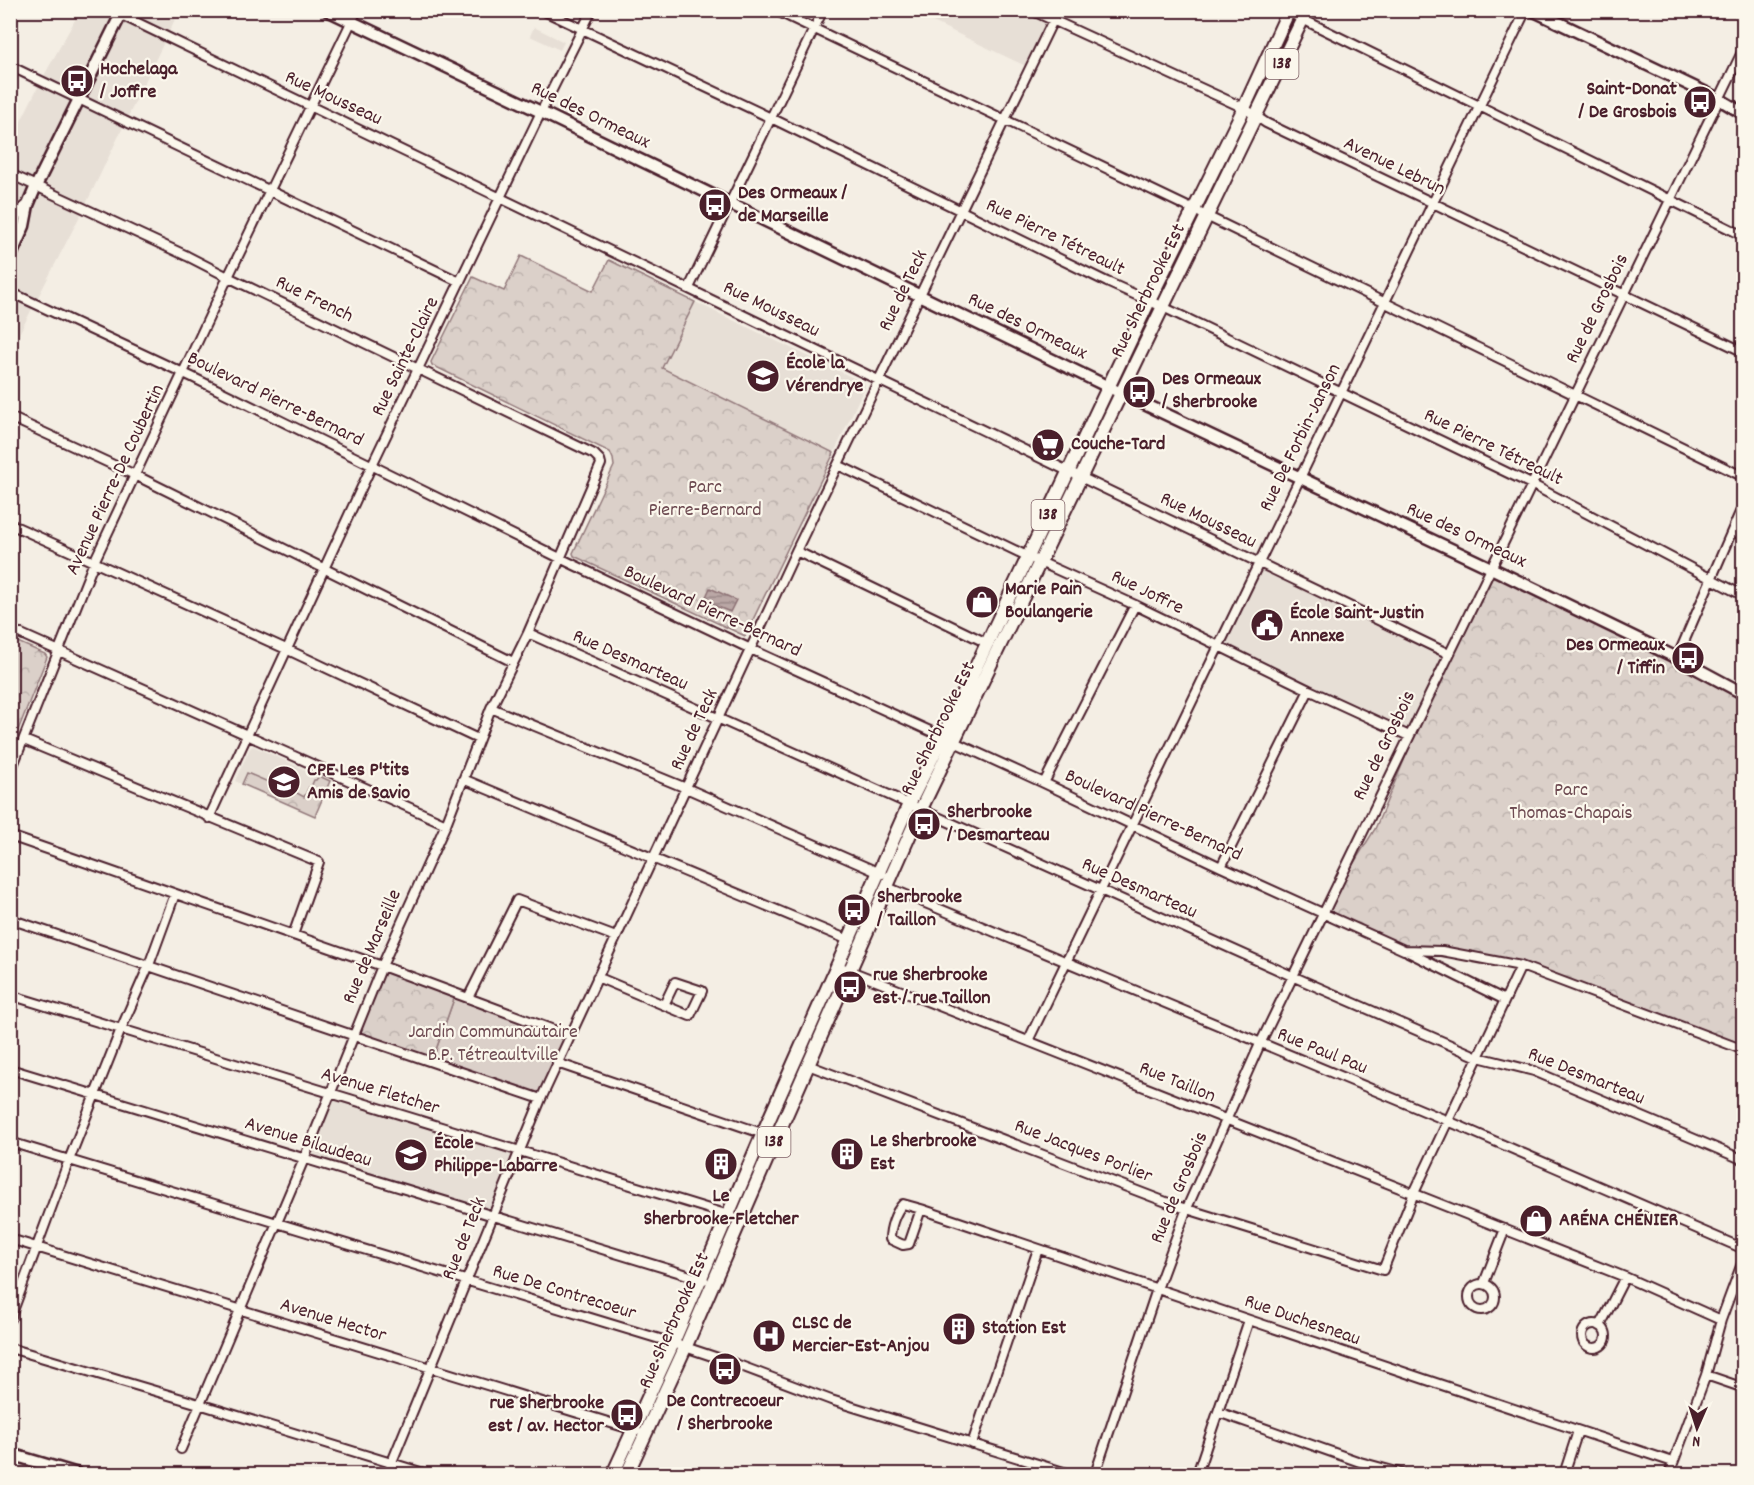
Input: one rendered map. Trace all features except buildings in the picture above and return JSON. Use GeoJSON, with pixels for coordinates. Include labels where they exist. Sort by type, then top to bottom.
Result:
{"type":"FeatureCollection","features":[{"type":"Feature","properties":{"kind":"main road","name":"Rue Sherbrooke Est"},"geometry":{"type":"LineString","coordinates":[[1075,475],[1108,387],[1244,108],[1287,11]]}},
{"type":"Feature","properties":{"kind":"main road","name":"Rue Sherbrooke Est"},"geometry":{"type":"LineString","coordinates":[[627,1474],[673,1344],[763,1133],[844,968],[861,945],[921,809],[948,739],[1075,475],[1121,393],[1305,15]]}},
{"type":"Feature","properties":{"kind":"main road","name":"Rue Sherbrooke Est"},"geometry":{"type":"LineString","coordinates":[[613,1474],[640,1432],[686,1348],[808,1065],[844,968],[849,940],[878,872],[909,804],[948,739]]}},
{"type":"Feature","properties":{"kind":"street","name":"Rue des Ormeaux"},"geometry":{"type":"LineString","coordinates":[[327,10],[1108,387],[1491,568],[1677,658],[1743,694]]}},
{"type":"Feature","properties":{"kind":"street","name":"Avenue Pierre-De Coubertin"},"geometry":{"type":"LineString","coordinates":[[10,773],[94,562],[357,10]]}},
{"type":"Feature","properties":{"kind":"street","name":"Rue Pierre Tétreault"},"geometry":{"type":"LineString","coordinates":[[542,10],[1531,484],[1743,596]]}},
{"type":"Feature","properties":{"kind":"street","name":"Rue Sainte-Claire"},"geometry":{"type":"LineString","coordinates":[[209,818],[372,465],[592,10]]}},
{"type":"Feature","properties":{"kind":"street"},"geometry":{"type":"LineString","coordinates":[[775,10],[1194,210],[1743,477]]}},
{"type":"Feature","properties":{"kind":"street"},"geometry":{"type":"LineString","coordinates":[[689,288],[823,10]]}},
{"type":"Feature","properties":{"kind":"street","name":"Avenue Lebrun"},"geometry":{"type":"LineString","coordinates":[[1031,10],[1244,108],[1266,123],[1743,352]]}},
{"type":"Feature","properties":{"kind":"street","name":"Rue de Teck"},"geometry":{"type":"LineString","coordinates":[[387,1474],[557,1063],[796,551],[1058,10]]}},
{"type":"Feature","properties":{"kind":"street","name":"Rue De Forbin-Janson"},"geometry":{"type":"LineString","coordinates":[[1028,1041],[1526,10]]}},
{"type":"Feature","properties":{"kind":"street"},"geometry":{"type":"LineString","coordinates":[[1533,10],[1719,99],[1743,114]]}},
{"type":"Feature","properties":{"kind":"street"},"geometry":{"type":"LineString","coordinates":[[1287,11],[1305,15],[1743,236]]}},
{"type":"Feature","properties":{"kind":"street"},"geometry":{"type":"LineString","coordinates":[[10,258],[24,226],[28,205],[36,186],[118,12]]}},
{"type":"Feature","properties":{"kind":"street","name":"Rue Mousseau"},"geometry":{"type":"LineString","coordinates":[[118,12],[1449,654]]}},
{"type":"Feature","properties":{"kind":"street","name":"Rue de Grosbois"},"geometry":{"type":"LineString","coordinates":[[1095,1474],[1156,1289],[1187,1208],[1260,1044],[1743,48]]}},
{"type":"Feature","properties":{"kind":"street"},"geometry":{"type":"LineString","coordinates":[[10,66],[460,282]]}},
{"type":"Feature","properties":{"kind":"street","name":"Rue French"},"geometry":{"type":"LineString","coordinates":[[10,174],[187,256],[594,454],[600,460]]}},
{"type":"Feature","properties":{"kind":"street"},"geometry":{"type":"LineString","coordinates":[[10,224],[14,217],[28,205]]}},
{"type":"Feature","properties":{"kind":"street","name":"Boulevard Pierre-Bernard"},"geometry":{"type":"LineString","coordinates":[[10,292],[184,373],[560,559],[1322,914],[1404,950],[1504,1000]]}},
{"type":"Feature","properties":{"kind":"street"},"geometry":{"type":"LineString","coordinates":[[10,417],[135,475],[513,662]]}},
{"type":"Feature","properties":{"kind":"street","name":"Rue de Marseille"},"geometry":{"type":"LineString","coordinates":[[181,1449],[304,1159],[382,966],[446,824],[491,708],[528,633],[600,469],[600,460]]}},
{"type":"Feature","properties":{"kind":"street","name":"Rue Joffre"},"geometry":{"type":"LineString","coordinates":[[838,465],[1409,736]]}},
{"type":"Feature","properties":{"kind":"street"},"geometry":{"type":"LineString","coordinates":[[1677,658],[1743,503]]}},
{"type":"Feature","properties":{"kind":"street"},"geometry":{"type":"LineString","coordinates":[[10,524],[478,739]]}},
{"type":"Feature","properties":{"kind":"street"},"geometry":{"type":"LineString","coordinates":[[1732,531],[1743,535]]}},
{"type":"Feature","properties":{"kind":"street"},"geometry":{"type":"LineString","coordinates":[[796,551],[993,646]]}},
{"type":"Feature","properties":{"kind":"street"},"geometry":{"type":"LineString","coordinates":[[1044,783],[1135,605]]}},
{"type":"Feature","properties":{"kind":"street"},"geometry":{"type":"LineString","coordinates":[[10,629],[446,824]]}},
{"type":"Feature","properties":{"kind":"street","name":"Rue Desmarteau"},"geometry":{"type":"LineString","coordinates":[[528,633],[1292,976],[1478,1057],[1534,1071],[1743,1160]]}},
{"type":"Feature","properties":{"kind":"street"},"geometry":{"type":"LineString","coordinates":[[1221,867],[1309,690]]}},
{"type":"Feature","properties":{"kind":"street","name":"Rue Paul Pau"},"geometry":{"type":"LineString","coordinates":[[491,708],[686,788],[878,872],[889,882],[1066,962],[1448,1121],[1743,1249]]}},
{"type":"Feature","properties":{"kind":"street"},"geometry":{"type":"LineString","coordinates":[[24,740],[319,862],[293,935]]}},
{"type":"Feature","properties":{"kind":"street"},"geometry":{"type":"LineString","coordinates":[[463,779],[861,945]]}},
{"type":"Feature","properties":{"kind":"street"},"geometry":{"type":"LineString","coordinates":[[10,836],[382,966],[570,1036]]}},
{"type":"Feature","properties":{"kind":"street"},"geometry":{"type":"LineString","coordinates":[[10,1318],[69,1160],[149,965],[175,894]]}},
{"type":"Feature","properties":{"kind":"street"},"geometry":{"type":"LineString","coordinates":[[468,998],[517,900],[616,937]]}},
{"type":"Feature","properties":{"kind":"street"},"geometry":{"type":"LineString","coordinates":[[10,918],[541,1099]]}},
{"type":"Feature","properties":{"kind":"street","name":"Boulevard Pierre-Bernard"},"geometry":{"type":"LineString","coordinates":[[1404,950],[1442,951],[1521,966],[1743,1050]]}},
{"type":"Feature","properties":{"kind":"street"},"geometry":{"type":"LineString","coordinates":[[1414,1193],[1521,966]]}},
{"type":"Feature","properties":{"kind":"street","name":"Rue Taillon"},"geometry":{"type":"LineString","coordinates":[[844,968],[1625,1277],[1720,1320]]}},
{"type":"Feature","properties":{"kind":"street"},"geometry":{"type":"LineString","coordinates":[[597,977],[690,1016],[702,991],[675,982],[664,1005]]}},
{"type":"Feature","properties":{"kind":"street","name":"Avenue Fletcher"},"geometry":{"type":"LineString","coordinates":[[10,995],[740,1219]]}},
{"type":"Feature","properties":{"kind":"street"},"geometry":{"type":"LineString","coordinates":[[557,1063],[776,1138]]}},
{"type":"Feature","properties":{"kind":"street","name":"Rue Jacques Porlier"},"geometry":{"type":"LineString","coordinates":[[808,1065],[1174,1205],[1383,1270],[1414,1193]]}},
{"type":"Feature","properties":{"kind":"street","name":"Avenue Bilaudeau"},"geometry":{"type":"LineString","coordinates":[[10,1069],[713,1283]]}},
{"type":"Feature","properties":{"kind":"street","name":"Rue De Contrecoeur"},"geometry":{"type":"LineString","coordinates":[[10,1142],[686,1348],[754,1370],[831,1400],[1070,1474]]}},
{"type":"Feature","properties":{"kind":"street","name":"Rue Duchesneau"},"geometry":{"type":"LineString","coordinates":[[921,1209],[909,1244],[903,1245],[890,1239],[890,1232],[900,1206],[906,1204],[921,1209],[1038,1249],[1156,1289],[1578,1431],[1673,1462]]}},
{"type":"Feature","properties":{"kind":"street"},"geometry":{"type":"LineString","coordinates":[[1484,1283],[1505,1229]]}},
{"type":"Feature","properties":{"kind":"street","name":"Avenue Hector"},"geometry":{"type":"LineString","coordinates":[[10,1239],[640,1432]]}},
{"type":"Feature","properties":{"kind":"street"},"geometry":{"type":"LineString","coordinates":[[972,1444],[1038,1249]]}},
{"type":"Feature","properties":{"kind":"street"},"geometry":{"type":"LineString","coordinates":[[1669,1474],[1706,1375],[1720,1320],[1741,1270],[1743,1258]]}},
{"type":"Feature","properties":{"kind":"street"},"geometry":{"type":"LineString","coordinates":[[1600,1326],[1625,1277]]}},
{"type":"Feature","properties":{"kind":"street"},"geometry":{"type":"LineString","coordinates":[[1197,1474],[1249,1320]]}},
{"type":"Feature","properties":{"kind":"street"},"geometry":{"type":"LineString","coordinates":[[10,1348],[427,1474]]}},
{"type":"Feature","properties":{"kind":"street"},"geometry":{"type":"LineString","coordinates":[[1706,1375],[1743,1388]]}},
{"type":"Feature","properties":{"kind":"street"},"geometry":{"type":"LineString","coordinates":[[1218,1412],[1360,1462],[1404,1474]]}},
{"type":"Feature","properties":{"kind":"street"},"geometry":{"type":"LineString","coordinates":[[1564,1474],[1578,1431]]}},
{"type":"Feature","properties":{"kind":"street"},"geometry":{"type":"LineString","coordinates":[[10,1454],[78,1474]]}},
{"type":"Feature","properties":{"kind":"shaded area"},"geometry":{"type":"Polygon","coordinates":[[[80,11],[179,11],[84,208],[18,336],[10,332],[10,143],[80,11]]]}},
{"type":"Feature","properties":{"kind":"shaded area"},"geometry":{"type":"Polygon","coordinates":[[[910,11],[1031,11],[1053,21],[1030,68],[910,11]]]}},
{"type":"Feature","properties":{"kind":"shaded area"},"geometry":{"type":"Polygon","coordinates":[[[534,27],[564,42],[560,50],[530,36],[534,27]]]}},
{"type":"Feature","properties":{"kind":"shaded area","name":"École la Vérendrye"},"geometry":{"type":"Polygon","coordinates":[[[695,302],[864,383],[865,386],[834,453],[662,368],[695,302]]]}},
{"type":"Feature","properties":{"kind":"shaded area"},"geometry":{"type":"Polygon","coordinates":[[[1259,564],[1449,654],[1409,736],[1219,646],[1259,564]]]}},
{"type":"Feature","properties":{"kind":"shaded area"},"geometry":{"type":"Polygon","coordinates":[[[710,588],[736,600],[730,612],[704,601],[710,588]]]}},
{"type":"Feature","properties":{"kind":"shaded area","name":"CPE Les P'tits Amis de Savio"},"geometry":{"type":"Polygon","coordinates":[[[253,746],[330,781],[315,816],[235,781],[253,746]]]}},
{"type":"Feature","properties":{"kind":"shaded area","name":"École Philippe-Labarre"},"geometry":{"type":"Polygon","coordinates":[[[330,1093],[519,1152],[492,1216],[304,1159],[330,1093]]]}},
{"type":"Feature","properties":{"kind":"shaded area"},"geometry":{"type":"Polygon","coordinates":[[[11,1458],[66,1474],[11,1474],[11,1458]]]}},
{"type":"Feature","properties":{"kind":"green space","name":"Parc Pierre-Bernard"},"geometry":{"type":"Polygon","coordinates":[[[521,256],[593,291],[609,260],[695,302],[662,368],[834,453],[745,636],[574,556],[573,553],[614,466],[610,452],[432,365],[431,362],[473,277],[504,291],[521,256]]]}},
{"type":"Feature","properties":{"kind":"green space","name":"Parc Thomas-Chapais"},"geometry":{"type":"Polygon","coordinates":[[[1491,568],[1743,694],[1743,1050],[1521,966],[1442,951],[1404,950],[1322,914],[1375,829],[1449,654],[1491,568]]]}},
{"type":"Feature","properties":{"kind":"green space"},"geometry":{"type":"Polygon","coordinates":[[[11,639],[47,657],[11,748],[11,639]]]}},
{"type":"Feature","properties":{"kind":"green space"},"geometry":{"type":"Polygon","coordinates":[[[247,773],[289,791],[290,789],[304,797],[319,776],[330,781],[315,816],[242,784],[247,773]]]}},
{"type":"Feature","properties":{"kind":"green space"},"geometry":{"type":"Polygon","coordinates":[[[382,966],[456,993],[432,1061],[354,1035],[382,966]]]}},
{"type":"Feature","properties":{"kind":"green space","name":"Jardin Communautaire B.P. Tétreaultville"},"geometry":{"type":"Polygon","coordinates":[[[456,993],[570,1036],[541,1099],[432,1061],[456,993]]]}},
{"type":"Feature","properties":{"kind":"place","name":"Hochelaga / Joffre"},"geometry":{"type":"Point","coordinates":[77,81]}},
{"type":"Feature","properties":{"kind":"place","name":"Saint-Donat / De Grosbois"},"geometry":{"type":"Point","coordinates":[1700,102]}},
{"type":"Feature","properties":{"kind":"place","name":"Des Ormeaux / de Marseille"},"geometry":{"type":"Point","coordinates":[715,205]}},
{"type":"Feature","properties":{"kind":"place","name":"École la Vérendrye"},"geometry":{"type":"Point","coordinates":[763,376]}},
{"type":"Feature","properties":{"kind":"place","name":"Des Ormeaux / Sherbrooke"},"geometry":{"type":"Point","coordinates":[1139,392]}},
{"type":"Feature","properties":{"kind":"place","name":"Couche-Tard"},"geometry":{"type":"Point","coordinates":[1048,445]}},
{"type":"Feature","properties":{"kind":"place","name":"Marie Pain Boulangerie"},"geometry":{"type":"Point","coordinates":[982,602]}},
{"type":"Feature","properties":{"kind":"place","name":"École Saint-Justin Annexe"},"geometry":{"type":"Point","coordinates":[1267,625]}},
{"type":"Feature","properties":{"kind":"place","name":"Des Ormeaux / Tiffin"},"geometry":{"type":"Point","coordinates":[1688,658]}},
{"type":"Feature","properties":{"kind":"place","name":"CPE Les P'tits Amis de Savio"},"geometry":{"type":"Point","coordinates":[284,782]}},
{"type":"Feature","properties":{"kind":"place","name":"Sherbrooke / Desmarteau"},"geometry":{"type":"Point","coordinates":[924,824]}},
{"type":"Feature","properties":{"kind":"place","name":"Sherbrooke / Taillon"},"geometry":{"type":"Point","coordinates":[854,910]}},
{"type":"Feature","properties":{"kind":"place","name":"rue Sherbrooke est / rue Taillon"},"geometry":{"type":"Point","coordinates":[850,987]}},
{"type":"Feature","properties":{"kind":"place","name":"Le Sherbrooke Est"},"geometry":{"type":"Point","coordinates":[847,1154]}},
{"type":"Feature","properties":{"kind":"place","name":"École Philippe-Labarre"},"geometry":{"type":"Point","coordinates":[411,1155]}},
{"type":"Feature","properties":{"kind":"place","name":"Le Sherbrooke-Fletcher"},"geometry":{"type":"Point","coordinates":[721,1164]}},
{"type":"Feature","properties":{"kind":"place","name":"ARÉNA CHÉNIER"},"geometry":{"type":"Point","coordinates":[1536,1221]}},
{"type":"Feature","properties":{"kind":"place","name":"Station Est"},"geometry":{"type":"Point","coordinates":[959,1329]}},
{"type":"Feature","properties":{"kind":"place","name":"CLSC de Mercier-Est-Anjou"},"geometry":{"type":"Point","coordinates":[769,1336]}},
{"type":"Feature","properties":{"kind":"place","name":"De Contrecoeur / Sherbrooke"},"geometry":{"type":"Point","coordinates":[725,1369]}},
{"type":"Feature","properties":{"kind":"place","name":"rue Sherbrooke est / av. Hector"},"geometry":{"type":"Point","coordinates":[627,1415]}}]}
